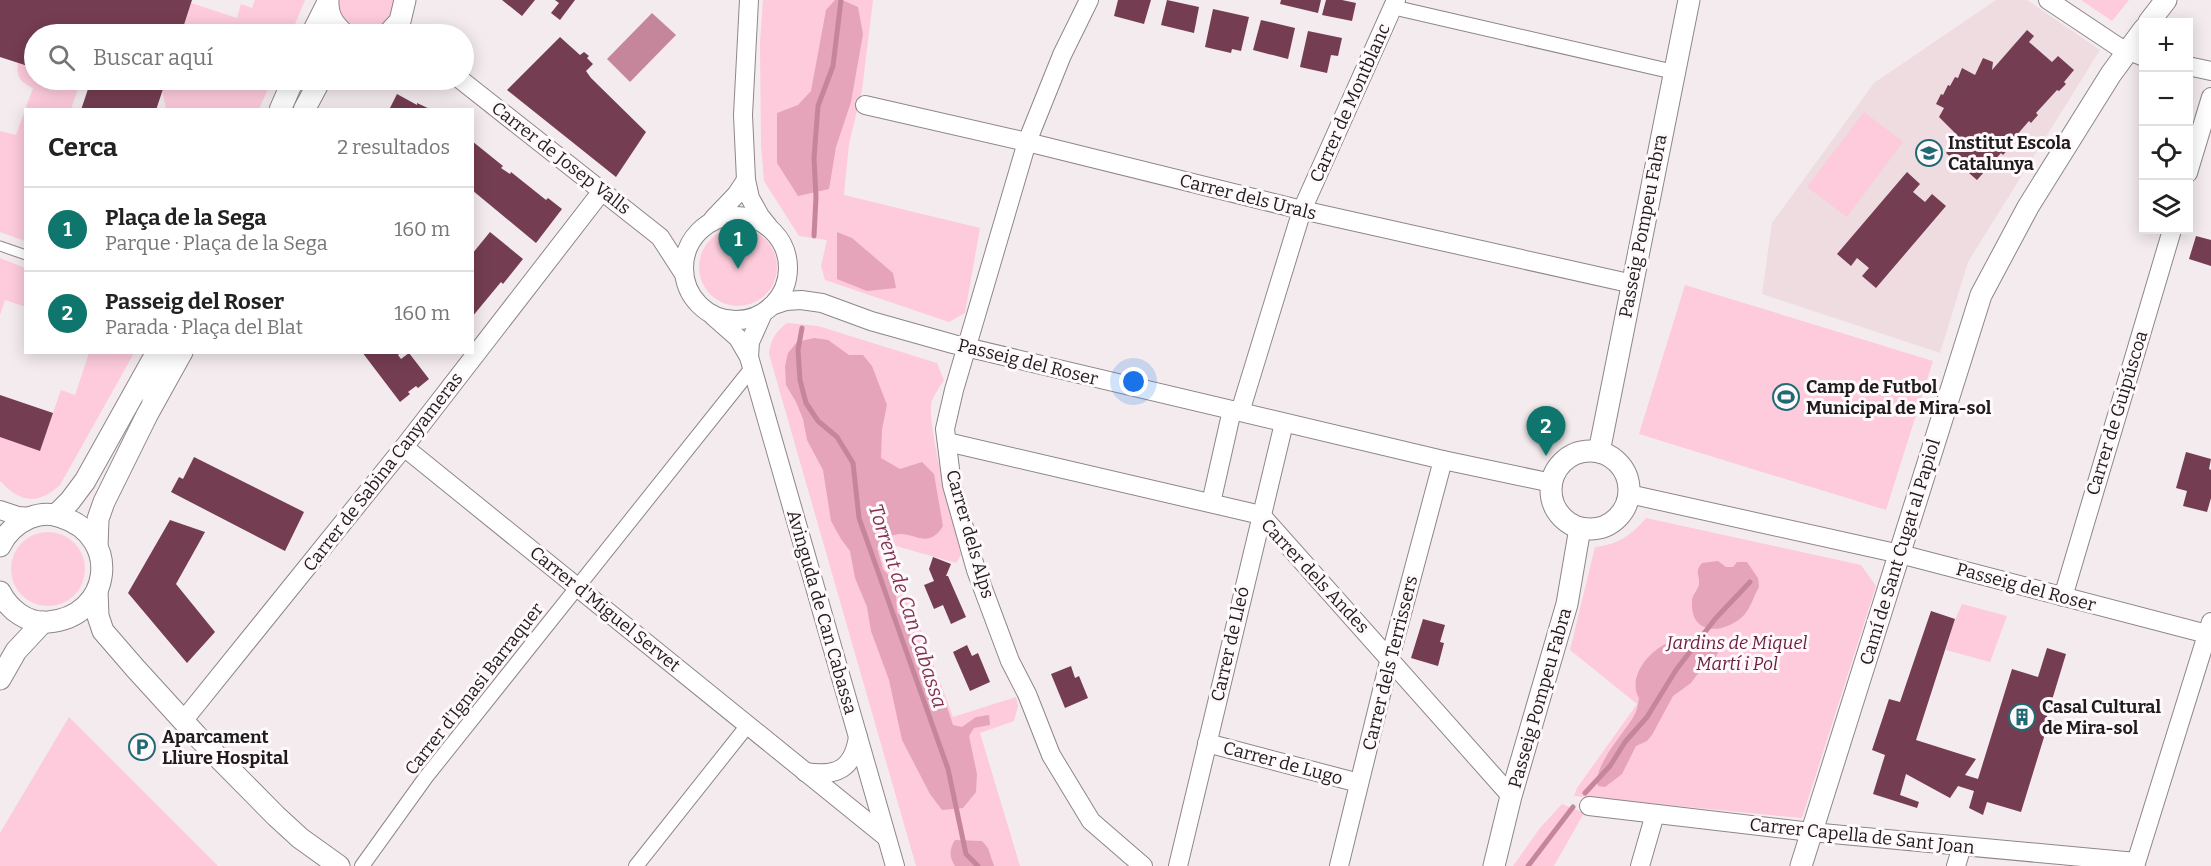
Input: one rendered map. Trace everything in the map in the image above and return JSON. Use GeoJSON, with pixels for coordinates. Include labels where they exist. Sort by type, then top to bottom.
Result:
{"type":"FeatureCollection","features":[{"type":"Feature","properties":{"kind":"street"},"geometry":{"type":"LineString","coordinates":[[400,24],[405,0]]}},
{"type":"Feature","properties":{"kind":"street"},"geometry":{"type":"LineString","coordinates":[[749,0],[743,115],[746,180],[750,198],[760,216],[783,245],[788,261],[784,289],[767,310],[750,342],[751,362]]}},
{"type":"Feature","properties":{"kind":"street","name":"Carrer dels Alps"},"geometry":{"type":"LineString","coordinates":[[1089,0],[1062,55],[1027,142],[954,390],[945,429],[952,485],[976,570],[1010,661],[1027,694],[1051,755],[1091,821],[1143,866]]}},
{"type":"Feature","properties":{"kind":"street","name":"Passeig Pompeu Fabra"},"geometry":{"type":"LineString","coordinates":[[1599,452],[1689,0]]}},
{"type":"Feature","properties":{"kind":"street"},"geometry":{"type":"LineString","coordinates":[[2048,0],[2135,54]]}},
{"type":"Feature","properties":{"kind":"street","name":"Camí de Sant Cugat al Papiol"},"geometry":{"type":"LineString","coordinates":[[2153,18],[2166,0]]}},
{"type":"Feature","properties":{"kind":"street"},"geometry":{"type":"LineString","coordinates":[[317,24],[328,2]]}},
{"type":"Feature","properties":{"kind":"street"},"geometry":{"type":"LineString","coordinates":[[328,2],[334,24]]}},
{"type":"Feature","properties":{"kind":"street"},"geometry":{"type":"LineString","coordinates":[[1394,4],[1674,72]]}},
{"type":"Feature","properties":{"kind":"street","name":"Carrer de Montblanc"},"geometry":{"type":"LineString","coordinates":[[1211,503],[1236,411],[1302,210],[1394,4]]}},
{"type":"Feature","properties":{"kind":"street","name":"Camí de Sant Cugat al Papiol"},"geometry":{"type":"LineString","coordinates":[[1801,866],[1981,295],[2028,207],[2135,54]]}},
{"type":"Feature","properties":{"kind":"street"},"geometry":{"type":"LineString","coordinates":[[2193,67],[2211,71]]}},
{"type":"Feature","properties":{"kind":"street"},"geometry":{"type":"LineString","coordinates":[[281,108],[289,90]]}},
{"type":"Feature","properties":{"kind":"street"},"geometry":{"type":"LineString","coordinates":[[305,108],[315,90]]}},
{"type":"Feature","properties":{"kind":"street","name":"Carrer de Josep Valls"},"geometry":{"type":"LineString","coordinates":[[474,90],[660,237],[684,274]]}},
{"type":"Feature","properties":{"kind":"street"},"geometry":{"type":"LineString","coordinates":[[2193,156],[2211,97]]}},
{"type":"Feature","properties":{"kind":"street","name":"Carrer dels Urals"},"geometry":{"type":"LineString","coordinates":[[865,105],[1027,142],[1302,210],[1633,284]]}},
{"type":"Feature","properties":{"kind":"street"},"geometry":{"type":"LineString","coordinates":[[746,180],[736,195],[694,236],[683,262],[684,274],[689,293],[700,307],[713,316],[737,321],[767,310]]}},
{"type":"Feature","properties":{"kind":"street","name":"Carrer de Sabina Canyameras"},"geometry":{"type":"LineString","coordinates":[[183,721],[404,447],[602,191]]}},
{"type":"Feature","properties":{"kind":"street"},"geometry":{"type":"LineString","coordinates":[[709,223],[732,215],[748,216],[764,223],[772,230]]}},
{"type":"Feature","properties":{"kind":"street","name":"Carrer de Guipúscoa"},"geometry":{"type":"LineString","coordinates":[[2063,597],[2171,234]]}},
{"type":"Feature","properties":{"kind":"street"},"geometry":{"type":"LineString","coordinates":[[660,237],[673,239],[694,236]]}},
{"type":"Feature","properties":{"kind":"street","name":"Passeig del Roser"},"geometry":{"type":"LineString","coordinates":[[788,271],[799,286],[822,303]]}},
{"type":"Feature","properties":{"kind":"street","name":"Passeig del Roser"},"geometry":{"type":"LineString","coordinates":[[767,310],[786,301],[801,300],[822,303],[871,321],[968,347],[1284,423],[1552,483]]}},
{"type":"Feature","properties":{"kind":"street","name":"Avinguda de Can Cabassa"},"geometry":{"type":"LineString","coordinates":[[713,316],[738,338],[751,362],[895,866]]}},
{"type":"Feature","properties":{"kind":"street"},"geometry":{"type":"LineString","coordinates":[[56,515],[85,481],[156,354]]}},
{"type":"Feature","properties":{"kind":"street"},"geometry":{"type":"LineString","coordinates":[[97,546],[98,519],[104,502],[147,415],[181,354]]}},
{"type":"Feature","properties":{"kind":"street","name":"Carrer d'Ignasi Barraquer"},"geometry":{"type":"LineString","coordinates":[[362,866],[426,777],[751,362]]}},
{"type":"Feature","properties":{"kind":"street","name":"Carrer de Lleó"},"geometry":{"type":"LineString","coordinates":[[1178,866],[1284,423]]}},
{"type":"Feature","properties":{"kind":"street","name":"Carrer dels Andes"},"geometry":{"type":"LineString","coordinates":[[947,442],[1261,515],[1511,796]]}},
{"type":"Feature","properties":{"kind":"street","name":"Carrer d'Miguel Servet"},"geometry":{"type":"LineString","coordinates":[[404,447],[886,837]]}},
{"type":"Feature","properties":{"kind":"street"},"geometry":{"type":"LineString","coordinates":[[1588,451],[1599,452],[1618,463],[1625,472],[1629,483],[1629,494],[1626,505],[1612,523],[1591,530],[1580,528],[1560,516],[1551,494],[1552,483],[1555,473],[1569,458],[1588,451]]}},
{"type":"Feature","properties":{"kind":"street","name":"Carrer dels Terrissers"},"geometry":{"type":"LineString","coordinates":[[1339,866],[1390,658],[1443,460]]}},
{"type":"Feature","properties":{"kind":"street","name":"Passeig del Roser"},"geometry":{"type":"LineString","coordinates":[[1629,494],[1900,554],[2063,597],[2210,630]]}},
{"type":"Feature","properties":{"kind":"street"},"geometry":{"type":"LineString","coordinates":[[0,510],[18,516],[56,515],[72,520],[87,531],[97,546],[102,561],[102,576],[97,591],[88,605],[76,615],[52,622],[16,651],[0,678]]}},
{"type":"Feature","properties":{"kind":"street"},"geometry":{"type":"LineString","coordinates":[[0,546],[15,525],[32,517]]}},
{"type":"Feature","properties":{"kind":"street","name":"Passeig Pompeu Fabra"},"geometry":{"type":"LineString","coordinates":[[1494,866],[1511,796],[1567,604],[1580,528]]}},
{"type":"Feature","properties":{"kind":"street"},"geometry":{"type":"LineString","coordinates":[[97,591],[98,615],[103,631],[183,721],[276,816],[300,838],[339,866]]}},
{"type":"Feature","properties":{"kind":"street"},"geometry":{"type":"LineString","coordinates":[[2,597],[15,612],[28,619],[81,623],[103,631]]}},
{"type":"Feature","properties":{"kind":"street"},"geometry":{"type":"LineString","coordinates":[[2,597],[12,621],[16,651]]}},
{"type":"Feature","properties":{"kind":"street"},"geometry":{"type":"LineString","coordinates":[[2135,864],[2210,630]]}},
{"type":"Feature","properties":{"kind":"street"},"geometry":{"type":"LineString","coordinates":[[636,866],[748,725]]}},
{"type":"Feature","properties":{"kind":"street"},"geometry":{"type":"LineString","coordinates":[[805,772],[823,774],[837,772],[855,753],[858,736]]}},
{"type":"Feature","properties":{"kind":"street","name":"Carrer de Lugo"},"geometry":{"type":"LineString","coordinates":[[1207,743],[1359,783]]}},
{"type":"Feature","properties":{"kind":"street","name":"Carrer Capella de Sant Joan"},"geometry":{"type":"LineString","coordinates":[[1589,806],[1811,832],[2135,864]]}},
{"type":"Feature","properties":{"kind":"street"},"geometry":{"type":"LineString","coordinates":[[1640,866],[1655,814]]}},
{"type":"Feature","properties":{"kind":"street"},"geometry":{"type":"LineString","coordinates":[[1956,866],[1962,846]]}},
{"type":"Feature","properties":{"kind":"lane"},"geometry":{"type":"LineString","coordinates":[[0,246],[24,254]]}},
{"type":"Feature","properties":{"kind":"lane"},"geometry":{"type":"LineString","coordinates":[[147,415],[148,390],[169,354]]}},
{"type":"Feature","properties":{"kind":"shaded area"},"geometry":{"type":"Polygon","coordinates":[[[835,0],[842,0],[858,7],[863,34],[851,102],[836,147],[829,189],[798,196],[777,163],[777,113],[798,105],[811,91],[826,10],[835,0]]]}},
{"type":"Feature","properties":{"kind":"shaded area","name":"Institut Escola Catalunya"},"geometry":{"type":"Polygon","coordinates":[[[1996,0],[2027,0],[2100,50],[1968,262],[1940,353],[1762,294],[1772,223],[1874,83],[1996,0]]]}},
{"type":"Feature","properties":{"kind":"shaded area"},"geometry":{"type":"Polygon","coordinates":[[[652,13],[676,35],[630,82],[607,59],[652,13]]]}},
{"type":"Feature","properties":{"kind":"shaded area"},"geometry":{"type":"Polygon","coordinates":[[[837,232],[852,238],[893,273],[896,288],[867,291],[837,279],[837,232]]]}},
{"type":"Feature","properties":{"kind":"shaded area"},"geometry":{"type":"Polygon","coordinates":[[[814,338],[828,340],[849,355],[863,355],[872,366],[887,405],[882,429],[881,458],[900,469],[922,462],[934,474],[943,526],[936,535],[928,538],[896,534],[887,538],[877,548],[883,569],[892,579],[896,593],[897,612],[909,624],[913,647],[928,675],[934,697],[947,707],[953,725],[962,727],[976,717],[989,715],[990,725],[974,728],[969,736],[977,774],[976,792],[963,808],[942,810],[930,794],[902,740],[889,680],[871,631],[867,607],[855,578],[850,551],[831,521],[823,470],[807,440],[803,419],[786,385],[785,366],[788,353],[797,342],[814,338]]]}},
{"type":"Feature","properties":{"kind":"shaded area"},"geometry":{"type":"Polygon","coordinates":[[[1718,561],[1726,567],[1733,567],[1737,562],[1747,562],[1758,578],[1759,587],[1749,608],[1741,618],[1733,624],[1716,629],[1701,625],[1696,620],[1692,599],[1699,584],[1698,571],[1702,563],[1718,561]]]}},
{"type":"Feature","properties":{"kind":"shaded area"},"geometry":{"type":"Polygon","coordinates":[[[1673,641],[1718,652],[1714,661],[1702,668],[1691,683],[1673,696],[1652,735],[1647,741],[1636,746],[1622,774],[1605,787],[1598,786],[1597,778],[1604,760],[1636,712],[1639,698],[1636,681],[1643,664],[1657,649],[1673,641]]]}},
{"type":"Feature","properties":{"kind":"shaded area"},"geometry":{"type":"Polygon","coordinates":[[[955,840],[982,841],[988,848],[994,866],[955,866],[950,853],[955,840]]]}},
{"type":"Feature","properties":{"kind":"green space"},"geometry":{"type":"Polygon","coordinates":[[[255,0],[305,0],[295,24],[184,24],[191,3],[237,18],[241,4],[252,8],[255,0]]]}},
{"type":"Feature","properties":{"kind":"green space"},"geometry":{"type":"Polygon","coordinates":[[[336,0],[397,0],[391,18],[385,24],[345,24],[336,0]]]}},
{"type":"Feature","properties":{"kind":"green space"},"geometry":{"type":"Polygon","coordinates":[[[763,0],[873,0],[862,90],[849,144],[844,195],[980,228],[965,313],[949,322],[825,280],[821,266],[827,240],[799,236],[764,181],[761,146],[760,43],[763,0]]]}},
{"type":"Feature","properties":{"kind":"green space"},"geometry":{"type":"Polygon","coordinates":[[[2081,0],[2129,0],[2112,21],[2081,0]]]}},
{"type":"Feature","properties":{"kind":"green space"},"geometry":{"type":"Polygon","coordinates":[[[18,62],[24,64],[24,83],[20,78],[18,62]]]}},
{"type":"Feature","properties":{"kind":"green space"},"geometry":{"type":"Polygon","coordinates":[[[32,90],[78,90],[71,108],[26,108],[32,90]]]}},
{"type":"Feature","properties":{"kind":"green space"},"geometry":{"type":"Polygon","coordinates":[[[162,90],[268,90],[259,108],[166,108],[162,90]]]}},
{"type":"Feature","properties":{"kind":"green space"},"geometry":{"type":"Polygon","coordinates":[[[1864,112],[1903,142],[1847,217],[1807,187],[1864,112]]]}},
{"type":"Feature","properties":{"kind":"green space"},"geometry":{"type":"Polygon","coordinates":[[[24,113],[24,241],[0,232],[0,131],[16,135],[24,113]]]}},
{"type":"Feature","properties":{"kind":"green space"},"geometry":{"type":"Polygon","coordinates":[[[738,228],[753,231],[770,245],[777,267],[774,282],[760,299],[738,306],[723,303],[706,289],[699,267],[702,252],[716,235],[738,228]]]}},
{"type":"Feature","properties":{"kind":"green space"},"geometry":{"type":"Polygon","coordinates":[[[0,258],[24,268],[24,306],[5,300],[0,315],[0,258]]]}},
{"type":"Feature","properties":{"kind":"green space","name":"Camp de Futbol Municipal de Mira-sol"},"geometry":{"type":"Polygon","coordinates":[[[1685,285],[1933,361],[1886,510],[1639,434],[1685,285]]]}},
{"type":"Feature","properties":{"kind":"green space"},"geometry":{"type":"Polygon","coordinates":[[[787,323],[818,326],[937,363],[944,380],[932,400],[933,430],[961,555],[956,563],[889,544],[953,717],[1016,697],[1018,706],[1014,721],[980,733],[1020,866],[916,866],[769,354],[774,336],[787,323]]]}},
{"type":"Feature","properties":{"kind":"green space"},"geometry":{"type":"Polygon","coordinates":[[[89,354],[133,354],[60,485],[44,496],[29,499],[7,488],[0,481],[0,437],[40,450],[61,390],[75,395],[89,354]]]}},
{"type":"Feature","properties":{"kind":"green space","name":"Jardins de Miquel Martí i Pol"},"geometry":{"type":"Polygon","coordinates":[[[1646,518],[1861,565],[1876,586],[1802,818],[1574,796],[1577,788],[1637,704],[1570,650],[1595,547],[1624,538],[1646,518]]]}},
{"type":"Feature","properties":{"kind":"green space"},"geometry":{"type":"Polygon","coordinates":[[[41,532],[55,532],[69,538],[79,548],[85,562],[83,583],[69,600],[55,606],[41,606],[27,600],[17,590],[11,576],[11,562],[17,548],[27,538],[41,532]]]}},
{"type":"Feature","properties":{"kind":"green space"},"geometry":{"type":"Polygon","coordinates":[[[1962,604],[2007,616],[1990,662],[1946,650],[1962,604]]]}},
{"type":"Feature","properties":{"kind":"green space"},"geometry":{"type":"Polygon","coordinates":[[[69,717],[218,866],[0,866],[0,833],[69,717]]]}},
{"type":"Feature","properties":{"kind":"green space"},"geometry":{"type":"Polygon","coordinates":[[[1562,804],[1584,813],[1554,866],[1513,866],[1540,828],[1562,804]]]}},
{"type":"Feature","properties":{"kind":"building"},"geometry":{"type":"Polygon","coordinates":[[[0,0],[192,0],[184,24],[24,24],[24,65],[0,57],[0,0]]]}},
{"type":"Feature","properties":{"kind":"building"},"geometry":{"type":"Polygon","coordinates":[[[502,0],[535,0],[522,16],[502,0]]]}},
{"type":"Feature","properties":{"kind":"building"},"geometry":{"type":"Polygon","coordinates":[[[555,0],[575,0],[560,20],[551,13],[559,3],[555,0]]]}},
{"type":"Feature","properties":{"kind":"building"},"geometry":{"type":"Polygon","coordinates":[[[1118,0],[1151,0],[1144,24],[1114,16],[1118,0]]]}},
{"type":"Feature","properties":{"kind":"building"},"geometry":{"type":"Polygon","coordinates":[[[1167,0],[1199,7],[1194,33],[1161,25],[1167,0]]]}},
{"type":"Feature","properties":{"kind":"building"},"geometry":{"type":"Polygon","coordinates":[[[1281,0],[1321,0],[1318,13],[1280,4],[1281,0]]]}},
{"type":"Feature","properties":{"kind":"building"},"geometry":{"type":"Polygon","coordinates":[[[1326,0],[1356,3],[1352,21],[1322,15],[1326,0]]]}},
{"type":"Feature","properties":{"kind":"building"},"geometry":{"type":"Polygon","coordinates":[[[1213,9],[1249,17],[1241,51],[1232,49],[1231,53],[1205,47],[1213,9]]]}},
{"type":"Feature","properties":{"kind":"building"},"geometry":{"type":"Polygon","coordinates":[[[1261,20],[1295,28],[1288,59],[1253,50],[1261,20]]]}},
{"type":"Feature","properties":{"kind":"building"},"geometry":{"type":"Polygon","coordinates":[[[2027,30],[2034,36],[2029,42],[2052,62],[2058,56],[2074,70],[2064,82],[2066,84],[2059,91],[2057,90],[2036,113],[2038,115],[2031,123],[2029,121],[2008,145],[2010,147],[2003,155],[2001,153],[1977,180],[1946,153],[1960,138],[1939,117],[1944,108],[1936,104],[1948,85],[1950,86],[1955,77],[1958,78],[1962,68],[1975,75],[1983,58],[1993,62],[1992,70],[2027,30]]]}},
{"type":"Feature","properties":{"kind":"building"},"geometry":{"type":"Polygon","coordinates":[[[1308,31],[1342,38],[1338,56],[1331,55],[1327,73],[1300,67],[1308,31]]]}},
{"type":"Feature","properties":{"kind":"building"},"geometry":{"type":"Polygon","coordinates":[[[560,37],[580,55],[584,52],[589,56],[587,58],[593,64],[586,71],[591,78],[646,132],[616,177],[507,90],[560,37]]]}},
{"type":"Feature","properties":{"kind":"building"},"geometry":{"type":"Polygon","coordinates":[[[88,90],[163,90],[157,108],[82,108],[88,90]]]}},
{"type":"Feature","properties":{"kind":"building"},"geometry":{"type":"Polygon","coordinates":[[[397,94],[428,108],[390,108],[397,94]]]}},
{"type":"Feature","properties":{"kind":"building"},"geometry":{"type":"Polygon","coordinates":[[[474,143],[503,166],[501,168],[510,174],[511,172],[546,200],[548,198],[562,209],[536,243],[474,192],[474,143]]]}},
{"type":"Feature","properties":{"kind":"building"},"geometry":{"type":"Polygon","coordinates":[[[1907,172],[1920,184],[1913,192],[1925,202],[1932,194],[1946,206],[1876,288],[1862,276],[1869,268],[1857,258],[1851,266],[1837,254],[1907,172]]]}},
{"type":"Feature","properties":{"kind":"building"},"geometry":{"type":"Polygon","coordinates":[[[490,232],[523,259],[474,315],[474,252],[490,232]]]}},
{"type":"Feature","properties":{"kind":"building"},"geometry":{"type":"Polygon","coordinates":[[[2196,236],[2211,240],[2211,266],[2189,259],[2196,236]]]}},
{"type":"Feature","properties":{"kind":"building"},"geometry":{"type":"Polygon","coordinates":[[[364,354],[399,354],[401,359],[410,354],[429,379],[418,388],[416,386],[408,392],[410,394],[400,402],[364,354]]]}},
{"type":"Feature","properties":{"kind":"building"},"geometry":{"type":"Polygon","coordinates":[[[0,395],[53,413],[40,451],[0,437],[0,395]]]}},
{"type":"Feature","properties":{"kind":"building"},"geometry":{"type":"Polygon","coordinates":[[[2186,452],[2211,459],[2209,469],[2211,470],[2211,498],[2207,512],[2183,506],[2187,491],[2176,488],[2186,452]]]}},
{"type":"Feature","properties":{"kind":"building"},"geometry":{"type":"Polygon","coordinates":[[[194,457],[304,512],[285,551],[171,492],[179,477],[183,479],[194,457]]]}},
{"type":"Feature","properties":{"kind":"building"},"geometry":{"type":"Polygon","coordinates":[[[170,520],[205,532],[176,584],[215,632],[187,663],[128,593],[170,520]]]}},
{"type":"Feature","properties":{"kind":"building"},"geometry":{"type":"Polygon","coordinates":[[[933,557],[951,564],[946,576],[966,617],[951,624],[943,605],[934,609],[924,585],[934,581],[929,569],[933,557]]]}},
{"type":"Feature","properties":{"kind":"building","name":"Casal Cultural de Mira-sol"},"geometry":{"type":"Polygon","coordinates":[[[1931,611],[1955,619],[1916,740],[1976,759],[1965,775],[1978,779],[2012,669],[2038,677],[2047,648],[2066,654],[2021,812],[1987,802],[1983,815],[1969,808],[1974,791],[1958,786],[1950,798],[1906,774],[1900,795],[1919,802],[1917,808],[1873,794],[1885,755],[1872,750],[1889,699],[1900,702],[1931,611]]]}},
{"type":"Feature","properties":{"kind":"building"},"geometry":{"type":"Polygon","coordinates":[[[1423,619],[1445,625],[1440,642],[1444,643],[1438,666],[1411,658],[1423,619]]]}},
{"type":"Feature","properties":{"kind":"building"},"geometry":{"type":"Polygon","coordinates":[[[967,645],[972,656],[978,653],[990,682],[970,691],[953,652],[967,645]]]}},
{"type":"Feature","properties":{"kind":"building"},"geometry":{"type":"Polygon","coordinates":[[[1071,666],[1075,678],[1079,676],[1088,698],[1065,708],[1051,674],[1071,666]]]}},
{"type":"Feature","properties":{"kind":"waterway","name":"Torrent de Can Cabassa"},"geometry":{"type":"LineString","coordinates":[[814,236],[816,197],[814,158],[818,106],[833,66],[841,0]]}},
{"type":"Feature","properties":{"kind":"waterway","name":"Torrent de Can Cabassa"},"geometry":{"type":"LineString","coordinates":[[802,328],[798,350],[800,380],[806,403],[818,421],[837,437],[853,463],[859,518],[948,769],[966,854],[978,866]]}},
{"type":"Feature","properties":{"kind":"waterway"},"geometry":{"type":"LineString","coordinates":[[1585,793],[1610,766],[1625,742],[1647,717],[1676,670],[1715,619],[1750,582]]}},
{"type":"Feature","properties":{"kind":"waterway"},"geometry":{"type":"LineString","coordinates":[[1528,866],[1573,807]]}},
{"type":"Feature","properties":{"kind":"place","name":"Institut Escola Catalunya"},"geometry":{"type":"Point","coordinates":[1929,153]}},
{"type":"Feature","properties":{"kind":"place","name":"Plaça de la Sega"},"geometry":{"type":"Point","coordinates":[738,269]}},
{"type":"Feature","properties":{"kind":"place","name":"Camp de Futbol Municipal de Mira-sol"},"geometry":{"type":"Point","coordinates":[1786,397]}},
{"type":"Feature","properties":{"kind":"place","name":"Passeig del Roser"},"geometry":{"type":"Point","coordinates":[1546,456]}},
{"type":"Feature","properties":{"kind":"place","name":"Casal Cultural de Mira-sol"},"geometry":{"type":"Point","coordinates":[2022,717]}},
{"type":"Feature","properties":{"kind":"place","name":"Aparcament Lliure Hospital"},"geometry":{"type":"Point","coordinates":[142,747]}}]}
